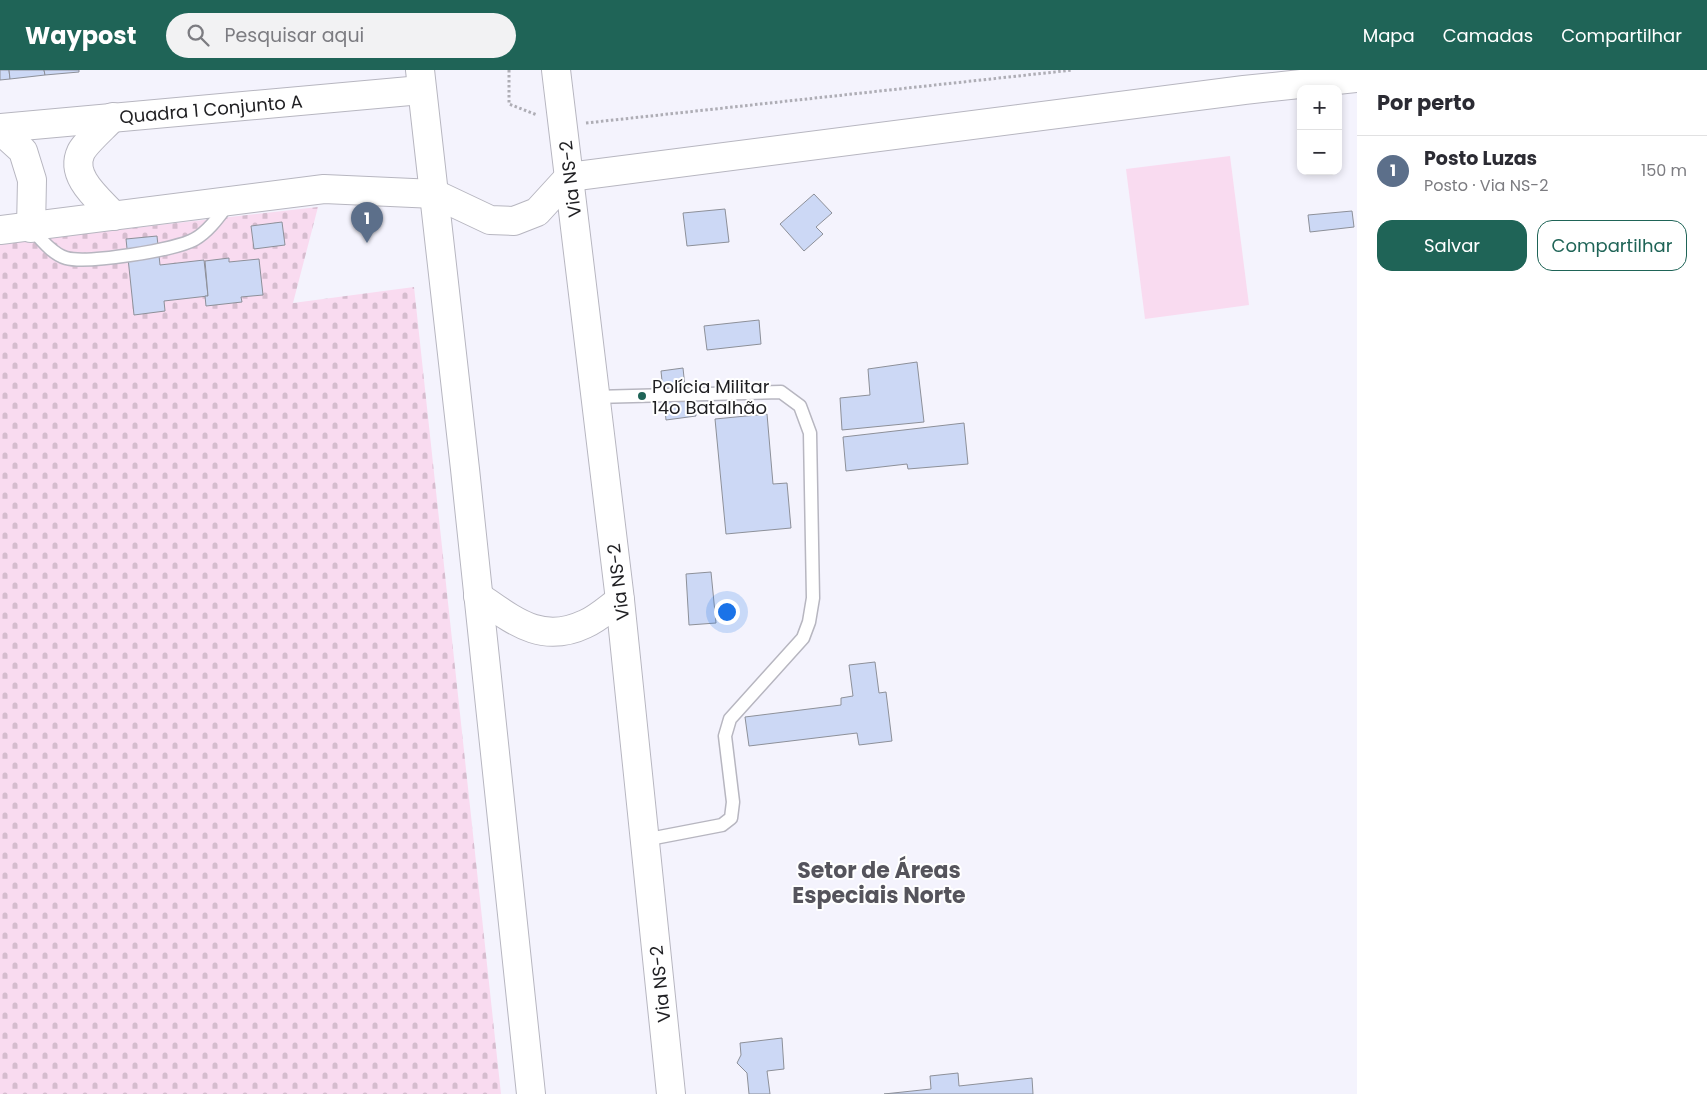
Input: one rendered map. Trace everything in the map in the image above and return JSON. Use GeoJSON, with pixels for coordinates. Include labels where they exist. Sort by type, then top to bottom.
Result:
{"type":"FeatureCollection","features":[{"type":"Feature","properties":{"kind":"street","name":"Via NS-2"},"geometry":{"type":"LineString","coordinates":[[556,70],[620,600],[671,1094]]}},
{"type":"Feature","properties":{"kind":"street"},"geometry":{"type":"LineString","coordinates":[[0,230],[31,228],[324,189],[435,194],[490,220],[514,221],[538,212],[570,176],[1238,80],[1357,78]]}},
{"type":"Feature","properties":{"kind":"street"},"geometry":{"type":"LineString","coordinates":[[420,80],[435,194],[531,1094]]}},
{"type":"Feature","properties":{"kind":"street","name":"Quadra 1 Conjunto A"},"geometry":{"type":"LineString","coordinates":[[0,129],[113,118],[420,80]]}},
{"type":"Feature","properties":{"kind":"street"},"geometry":{"type":"LineString","coordinates":[[113,118],[81,151],[79,166],[85,185],[114,216]]}},
{"type":"Feature","properties":{"kind":"street"},"geometry":{"type":"LineString","coordinates":[[0,129],[23,151],[32,180],[31,228]]}},
{"type":"Feature","properties":{"kind":"street"},"geometry":{"type":"LineString","coordinates":[[478,596],[521,625],[555,634],[585,624],[620,600]]}},
{"type":"Feature","properties":{"kind":"lane"},"geometry":{"type":"LineString","coordinates":[[31,228],[45,244],[65,258],[91,259],[179,246],[207,230],[231,201]]}},
{"type":"Feature","properties":{"kind":"lane"},"geometry":{"type":"LineString","coordinates":[[595,397],[781,392],[800,406],[810,433],[813,598],[809,622],[803,638],[730,719],[725,736],[733,802],[731,818],[722,825],[644,840]]}},
{"type":"Feature","properties":{"kind":"path"},"geometry":{"type":"LineString","coordinates":[[509,70],[509,104],[563,126],[1073,70]]}},
{"type":"Feature","properties":{"kind":"green space"},"geometry":{"type":"Polygon","coordinates":[[[1230,156],[1249,305],[1145,319],[1126,169],[1230,156]]]}},
{"type":"Feature","properties":{"kind":"green space"},"geometry":{"type":"Polygon","coordinates":[[[318,207],[293,303],[414,287],[501,1094],[0,1094],[0,243],[318,207]]]}},
{"type":"Feature","properties":{"kind":"building"},"geometry":{"type":"Polygon","coordinates":[[[0,70],[9,70],[10,79],[0,80],[0,70]]]}},
{"type":"Feature","properties":{"kind":"building"},"geometry":{"type":"Polygon","coordinates":[[[9,70],[44,70],[45,75],[10,79],[9,70]]]}},
{"type":"Feature","properties":{"kind":"building"},"geometry":{"type":"Polygon","coordinates":[[[44,70],[79,70],[79,72],[45,75],[44,70]]]}},
{"type":"Feature","properties":{"kind":"building"},"geometry":{"type":"Polygon","coordinates":[[[814,194],[832,213],[816,227],[823,234],[804,251],[780,224],[814,194]]]}},
{"type":"Feature","properties":{"kind":"building"},"geometry":{"type":"Polygon","coordinates":[[[725,209],[729,242],[687,246],[683,213],[725,209]]]}},
{"type":"Feature","properties":{"kind":"building"},"geometry":{"type":"Polygon","coordinates":[[[1352,211],[1354,227],[1310,232],[1308,215],[1352,211]]]}},
{"type":"Feature","properties":{"kind":"building"},"geometry":{"type":"Polygon","coordinates":[[[282,222],[285,245],[254,249],[251,226],[282,222]]]}},
{"type":"Feature","properties":{"kind":"building"},"geometry":{"type":"Polygon","coordinates":[[[157,236],[160,265],[204,260],[208,296],[164,301],[165,311],[134,315],[126,239],[157,236]]]}},
{"type":"Feature","properties":{"kind":"building"},"geometry":{"type":"Polygon","coordinates":[[[229,258],[229,262],[259,259],[263,295],[241,297],[242,302],[206,306],[205,296],[208,296],[205,261],[229,258]]]}},
{"type":"Feature","properties":{"kind":"building"},"geometry":{"type":"Polygon","coordinates":[[[759,320],[761,344],[707,350],[704,326],[759,320]]]}},
{"type":"Feature","properties":{"kind":"building"},"geometry":{"type":"Polygon","coordinates":[[[917,362],[924,422],[842,430],[840,398],[870,395],[868,369],[917,362]]]}},
{"type":"Feature","properties":{"kind":"building"},"geometry":{"type":"Polygon","coordinates":[[[683,368],[687,406],[695,405],[696,416],[666,420],[661,371],[683,368]]]}},
{"type":"Feature","properties":{"kind":"building"},"geometry":{"type":"Polygon","coordinates":[[[767,414],[773,484],[787,483],[791,528],[726,534],[715,419],[767,414]]]}},
{"type":"Feature","properties":{"kind":"building"},"geometry":{"type":"Polygon","coordinates":[[[964,423],[968,464],[908,469],[907,464],[846,471],[843,437],[964,423]]]}},
{"type":"Feature","properties":{"kind":"building"},"geometry":{"type":"Polygon","coordinates":[[[711,572],[716,623],[689,625],[686,574],[711,572]]]}},
{"type":"Feature","properties":{"kind":"building"},"geometry":{"type":"Polygon","coordinates":[[[875,662],[879,693],[886,692],[892,741],[859,745],[857,733],[749,746],[745,717],[841,705],[841,698],[853,696],[849,665],[875,662]]]}},
{"type":"Feature","properties":{"kind":"building"},"geometry":{"type":"Polygon","coordinates":[[[782,1038],[784,1069],[767,1071],[770,1094],[749,1094],[747,1073],[737,1063],[741,1055],[740,1043],[782,1038]]]}},
{"type":"Feature","properties":{"kind":"building"},"geometry":{"type":"Polygon","coordinates":[[[958,1073],[959,1086],[1032,1078],[1033,1094],[884,1094],[931,1089],[930,1076],[958,1073]]]}},
{"type":"Feature","properties":{"kind":"place","name":"Posto Luzas"},"geometry":{"type":"Point","coordinates":[367,243]}},
{"type":"Feature","properties":{"kind":"place","name":"Polícia Militar 14o Batalhão"},"geometry":{"type":"Point","coordinates":[642,396]}},
{"type":"Feature","properties":{"kind":"district","name":"Setor de Áreas Especiais Norte"},"geometry":{"type":"Point","coordinates":[879,882]}}]}
